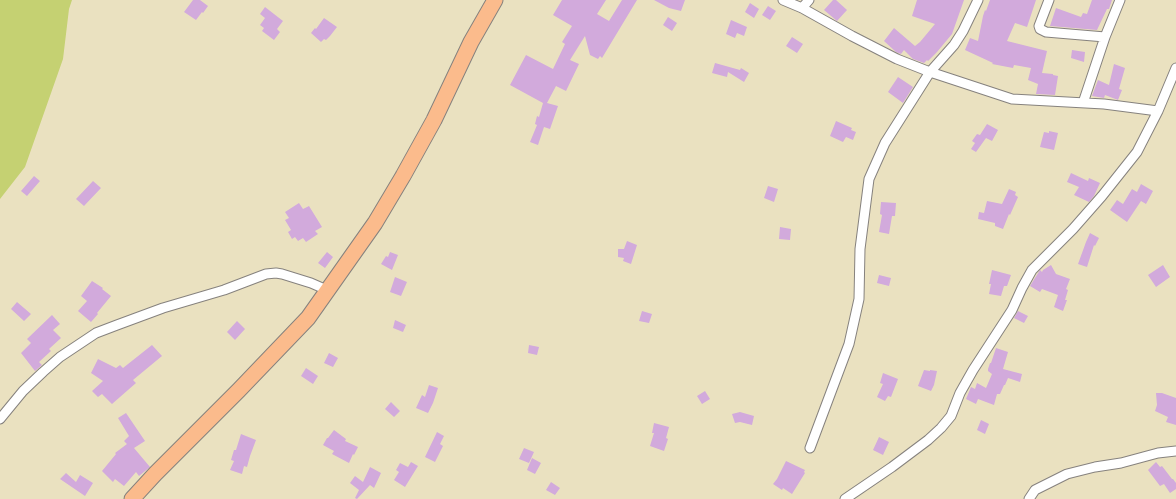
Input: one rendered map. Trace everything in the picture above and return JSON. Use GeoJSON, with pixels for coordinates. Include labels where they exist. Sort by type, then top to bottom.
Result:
{"type":"FeatureCollection","features":[{"type":"Feature","properties":{"kind":"highway"},"geometry":{"type":"LineString","coordinates":[[132,499],[308,318],[375,223],[403,176],[434,120],[471,42],[496,0]]}},
{"type":"Feature","properties":{"kind":"street"},"geometry":{"type":"LineString","coordinates":[[783,0],[802,8],[896,59],[930,72],[1012,99],[1104,104],[1158,111]]}},
{"type":"Feature","properties":{"kind":"street"},"geometry":{"type":"LineString","coordinates":[[802,8],[809,0]]}},
{"type":"Feature","properties":{"kind":"street"},"geometry":{"type":"LineString","coordinates":[[810,448],[849,344],[859,299],[860,249],[869,178],[885,143],[930,72],[954,45],[964,31],[978,0]]}},
{"type":"Feature","properties":{"kind":"street"},"geometry":{"type":"LineString","coordinates":[[1048,0],[1039,26],[1040,29],[1046,32],[1105,37]]}},
{"type":"Feature","properties":{"kind":"street"},"geometry":{"type":"LineString","coordinates":[[1083,103],[1105,37],[1120,0]]}},
{"type":"Feature","properties":{"kind":"street"},"geometry":{"type":"LineString","coordinates":[[845,499],[892,467],[942,428],[951,416],[960,393],[973,370],[1012,310],[1032,270],[1073,228],[1137,152],[1158,111],[1176,68]]}},
{"type":"Feature","properties":{"kind":"street"},"geometry":{"type":"LineString","coordinates":[[0,419],[22,391],[60,357],[96,333],[117,324],[163,308],[224,290],[266,274],[282,274],[311,283],[327,290]]}},
{"type":"Feature","properties":{"kind":"street"},"geometry":{"type":"LineString","coordinates":[[1030,499],[1035,490],[1067,474],[1095,467],[1121,463],[1158,453],[1176,451]]}},
{"type":"Feature","properties":{"kind":"green space"},"geometry":{"type":"Polygon","coordinates":[[[0,0],[72,0],[69,9],[63,59],[25,167],[0,199],[0,0]]]}},
{"type":"Feature","properties":{"kind":"building"},"geometry":{"type":"Polygon","coordinates":[[[193,0],[200,0],[208,6],[196,20],[184,12],[193,0]]]}},
{"type":"Feature","properties":{"kind":"building"},"geometry":{"type":"Polygon","coordinates":[[[562,0],[606,0],[597,14],[609,21],[622,0],[637,0],[602,58],[600,56],[598,59],[590,55],[585,36],[570,60],[579,64],[566,91],[556,86],[547,103],[558,106],[550,129],[544,127],[538,145],[530,142],[537,125],[535,124],[537,116],[539,117],[543,103],[510,85],[526,55],[553,69],[565,44],[562,42],[572,26],[553,15],[562,0]]]}},
{"type":"Feature","properties":{"kind":"building"},"geometry":{"type":"Polygon","coordinates":[[[654,0],[685,0],[681,11],[669,8],[654,0]]]}},
{"type":"Feature","properties":{"kind":"building"},"geometry":{"type":"Polygon","coordinates":[[[833,0],[836,0],[847,10],[837,21],[824,10],[833,0]]]}},
{"type":"Feature","properties":{"kind":"building"},"geometry":{"type":"Polygon","coordinates":[[[917,0],[964,0],[952,34],[937,52],[924,63],[913,59],[904,50],[901,54],[896,52],[884,41],[894,28],[915,46],[935,24],[912,16],[917,0]]]}},
{"type":"Feature","properties":{"kind":"building"},"geometry":{"type":"Polygon","coordinates":[[[990,0],[1036,0],[1027,27],[1015,23],[1007,41],[1047,51],[1042,73],[1058,76],[1055,95],[1036,94],[1038,84],[1028,80],[1031,68],[1014,65],[1013,68],[992,64],[993,63],[965,50],[970,38],[978,41],[983,16],[990,0]]]}},
{"type":"Feature","properties":{"kind":"building"},"geometry":{"type":"Polygon","coordinates":[[[1092,0],[1112,0],[1109,9],[1107,9],[1097,30],[1050,26],[1056,8],[1081,17],[1083,13],[1087,14],[1092,0]]]}},
{"type":"Feature","properties":{"kind":"building"},"geometry":{"type":"Polygon","coordinates":[[[750,3],[759,9],[754,18],[745,12],[750,3]]]}},
{"type":"Feature","properties":{"kind":"building"},"geometry":{"type":"Polygon","coordinates":[[[768,6],[776,11],[770,20],[762,15],[768,6]]]}},
{"type":"Feature","properties":{"kind":"building"},"geometry":{"type":"Polygon","coordinates":[[[265,7],[283,21],[277,29],[280,32],[274,40],[262,31],[264,28],[260,25],[265,18],[260,14],[265,7]]]}},
{"type":"Feature","properties":{"kind":"building"},"geometry":{"type":"Polygon","coordinates":[[[668,17],[677,23],[672,31],[663,25],[668,17]]]}},
{"type":"Feature","properties":{"kind":"building"},"geometry":{"type":"Polygon","coordinates":[[[324,18],[337,27],[326,40],[324,39],[321,42],[311,33],[324,18]]]}},
{"type":"Feature","properties":{"kind":"building"},"geometry":{"type":"Polygon","coordinates":[[[731,20],[747,27],[744,36],[737,33],[735,38],[726,34],[731,20]]]}},
{"type":"Feature","properties":{"kind":"building"},"geometry":{"type":"Polygon","coordinates":[[[792,37],[803,44],[797,53],[786,46],[792,37]]]}},
{"type":"Feature","properties":{"kind":"building"},"geometry":{"type":"Polygon","coordinates":[[[1072,50],[1085,52],[1084,62],[1071,58],[1072,50]]]}},
{"type":"Feature","properties":{"kind":"building"},"geometry":{"type":"Polygon","coordinates":[[[715,63],[740,70],[741,68],[749,73],[744,82],[728,72],[727,77],[712,73],[715,63]]]}},
{"type":"Feature","properties":{"kind":"building"},"geometry":{"type":"Polygon","coordinates":[[[1114,64],[1125,68],[1119,89],[1122,90],[1118,100],[1105,95],[1104,98],[1092,96],[1098,80],[1109,85],[1114,64]]]}},
{"type":"Feature","properties":{"kind":"building"},"geometry":{"type":"Polygon","coordinates":[[[898,77],[913,87],[903,103],[888,92],[898,77]]]}},
{"type":"Feature","properties":{"kind":"building"},"geometry":{"type":"Polygon","coordinates":[[[836,121],[852,128],[851,130],[856,132],[853,140],[846,137],[843,142],[830,136],[836,121]]]}},
{"type":"Feature","properties":{"kind":"building"},"geometry":{"type":"Polygon","coordinates":[[[987,124],[998,130],[992,141],[986,138],[976,152],[971,149],[975,143],[972,141],[977,134],[980,135],[987,124]]]}},
{"type":"Feature","properties":{"kind":"building"},"geometry":{"type":"Polygon","coordinates":[[[1049,131],[1058,133],[1054,150],[1040,147],[1044,132],[1049,133],[1049,131]]]}},
{"type":"Feature","properties":{"kind":"building"},"geometry":{"type":"Polygon","coordinates":[[[1071,173],[1088,181],[1089,178],[1100,183],[1094,196],[1089,202],[1074,195],[1079,187],[1067,182],[1071,173]]]}},
{"type":"Feature","properties":{"kind":"building"},"geometry":{"type":"Polygon","coordinates":[[[34,176],[40,181],[27,196],[21,191],[34,176]]]}},
{"type":"Feature","properties":{"kind":"building"},"geometry":{"type":"Polygon","coordinates":[[[93,181],[101,188],[84,206],[76,199],[93,181]]]}},
{"type":"Feature","properties":{"kind":"building"},"geometry":{"type":"Polygon","coordinates":[[[1141,184],[1153,191],[1146,204],[1141,201],[1127,222],[1110,210],[1117,200],[1123,204],[1132,189],[1137,192],[1141,184]]]}},
{"type":"Feature","properties":{"kind":"building"},"geometry":{"type":"Polygon","coordinates":[[[768,186],[778,189],[774,202],[764,198],[768,186]]]}},
{"type":"Feature","properties":{"kind":"building"},"geometry":{"type":"Polygon","coordinates":[[[1009,189],[1016,192],[1015,195],[1018,197],[1003,229],[995,226],[995,223],[978,219],[979,212],[984,213],[987,201],[1002,204],[1009,189]]]}},
{"type":"Feature","properties":{"kind":"building"},"geometry":{"type":"Polygon","coordinates":[[[881,202],[896,203],[895,216],[892,216],[889,234],[879,232],[882,215],[880,214],[881,202]]]}},
{"type":"Feature","properties":{"kind":"building"},"geometry":{"type":"Polygon","coordinates":[[[299,203],[303,209],[309,206],[322,227],[315,231],[318,234],[306,242],[303,238],[298,241],[295,237],[292,239],[288,232],[291,230],[285,220],[289,218],[285,212],[299,203]]]}},
{"type":"Feature","properties":{"kind":"building"},"geometry":{"type":"Polygon","coordinates":[[[780,227],[791,229],[790,240],[779,239],[780,227]]]}},
{"type":"Feature","properties":{"kind":"building"},"geometry":{"type":"Polygon","coordinates":[[[1090,233],[1099,238],[1095,246],[1094,245],[1087,267],[1078,264],[1090,233]]]}},
{"type":"Feature","properties":{"kind":"building"},"geometry":{"type":"Polygon","coordinates":[[[627,241],[637,245],[631,264],[623,261],[624,258],[618,257],[618,249],[624,249],[627,241]]]}},
{"type":"Feature","properties":{"kind":"building"},"geometry":{"type":"Polygon","coordinates":[[[327,252],[333,257],[325,268],[318,263],[327,252]]]}},
{"type":"Feature","properties":{"kind":"building"},"geometry":{"type":"Polygon","coordinates":[[[390,252],[398,255],[392,270],[381,264],[386,256],[388,257],[390,252]]]}},
{"type":"Feature","properties":{"kind":"building"},"geometry":{"type":"Polygon","coordinates":[[[1051,265],[1056,274],[1070,279],[1066,289],[1068,290],[1065,300],[1067,300],[1063,311],[1054,307],[1058,295],[1042,289],[1040,292],[1030,286],[1040,270],[1042,272],[1051,265]]]}},
{"type":"Feature","properties":{"kind":"building"},"geometry":{"type":"Polygon","coordinates":[[[1163,265],[1170,277],[1156,287],[1148,275],[1163,265]]]}},
{"type":"Feature","properties":{"kind":"building"},"geometry":{"type":"Polygon","coordinates":[[[992,270],[1011,275],[1007,286],[1004,286],[1001,296],[989,294],[991,284],[989,284],[992,270]]]}},
{"type":"Feature","properties":{"kind":"building"},"geometry":{"type":"Polygon","coordinates":[[[879,275],[891,278],[889,286],[877,283],[879,275]]]}},
{"type":"Feature","properties":{"kind":"building"},"geometry":{"type":"Polygon","coordinates":[[[395,277],[407,282],[401,296],[390,292],[395,277]]]}},
{"type":"Feature","properties":{"kind":"building"},"geometry":{"type":"Polygon","coordinates":[[[92,281],[103,288],[102,289],[111,296],[91,322],[78,311],[87,301],[81,296],[92,281]]]}},
{"type":"Feature","properties":{"kind":"building"},"geometry":{"type":"Polygon","coordinates":[[[17,302],[31,314],[24,321],[11,309],[17,302]]]}},
{"type":"Feature","properties":{"kind":"building"},"geometry":{"type":"Polygon","coordinates":[[[642,311],[652,314],[649,323],[639,321],[642,311]]]}},
{"type":"Feature","properties":{"kind":"building"},"geometry":{"type":"Polygon","coordinates":[[[1018,311],[1028,316],[1024,323],[1014,318],[1018,311]]]}},
{"type":"Feature","properties":{"kind":"building"},"geometry":{"type":"Polygon","coordinates":[[[52,315],[60,324],[53,330],[61,338],[49,349],[51,351],[39,362],[42,365],[35,371],[21,353],[31,343],[27,339],[52,315]]]}},
{"type":"Feature","properties":{"kind":"building"},"geometry":{"type":"Polygon","coordinates":[[[395,320],[406,325],[403,332],[393,328],[395,320]]]}},
{"type":"Feature","properties":{"kind":"building"},"geometry":{"type":"Polygon","coordinates":[[[237,321],[245,329],[235,340],[227,332],[237,321]]]}},
{"type":"Feature","properties":{"kind":"building"},"geometry":{"type":"Polygon","coordinates":[[[152,345],[162,356],[133,380],[136,383],[112,404],[102,394],[98,397],[92,391],[103,381],[91,373],[98,359],[116,368],[120,365],[123,368],[152,345]]]}},
{"type":"Feature","properties":{"kind":"building"},"geometry":{"type":"Polygon","coordinates":[[[529,345],[539,347],[537,355],[528,353],[529,345]]]}},
{"type":"Feature","properties":{"kind":"building"},"geometry":{"type":"Polygon","coordinates":[[[996,348],[1008,352],[1003,369],[1022,374],[1020,382],[1008,378],[1000,394],[997,394],[994,405],[978,399],[976,404],[966,399],[971,387],[975,389],[977,383],[986,388],[992,374],[988,371],[988,369],[996,348]]]}},
{"type":"Feature","properties":{"kind":"building"},"geometry":{"type":"Polygon","coordinates":[[[329,353],[338,358],[333,367],[324,363],[329,353]]]}},
{"type":"Feature","properties":{"kind":"building"},"geometry":{"type":"Polygon","coordinates":[[[306,368],[318,376],[313,384],[301,376],[306,368]]]}},
{"type":"Feature","properties":{"kind":"building"},"geometry":{"type":"Polygon","coordinates":[[[924,370],[937,371],[931,391],[918,386],[924,370]]]}},
{"type":"Feature","properties":{"kind":"building"},"geometry":{"type":"Polygon","coordinates":[[[883,373],[898,379],[891,397],[888,396],[885,401],[877,397],[883,384],[880,383],[883,373]]]}},
{"type":"Feature","properties":{"kind":"building"},"geometry":{"type":"Polygon","coordinates":[[[429,385],[438,388],[428,413],[416,408],[422,395],[425,397],[429,385]]]}},
{"type":"Feature","properties":{"kind":"building"},"geometry":{"type":"Polygon","coordinates":[[[705,391],[710,399],[702,404],[697,396],[705,391]]]}},
{"type":"Feature","properties":{"kind":"building"},"geometry":{"type":"Polygon","coordinates":[[[1156,393],[1162,393],[1176,398],[1176,425],[1166,422],[1168,417],[1155,411],[1157,405],[1156,393]]]}},
{"type":"Feature","properties":{"kind":"building"},"geometry":{"type":"Polygon","coordinates":[[[391,402],[400,411],[394,417],[385,409],[391,402]]]}},
{"type":"Feature","properties":{"kind":"building"},"geometry":{"type":"Polygon","coordinates":[[[740,412],[754,416],[752,425],[740,422],[735,423],[732,414],[740,412]]]}},
{"type":"Feature","properties":{"kind":"building"},"geometry":{"type":"Polygon","coordinates":[[[126,413],[145,441],[134,448],[150,467],[139,476],[136,472],[124,486],[115,479],[113,482],[102,471],[116,454],[115,453],[127,444],[124,441],[129,436],[118,418],[126,413]]]}},
{"type":"Feature","properties":{"kind":"building"},"geometry":{"type":"Polygon","coordinates":[[[981,420],[989,424],[985,434],[977,430],[981,420]]]}},
{"type":"Feature","properties":{"kind":"building"},"geometry":{"type":"Polygon","coordinates":[[[654,423],[669,427],[666,438],[668,439],[664,451],[650,446],[654,433],[652,433],[654,423]]]}},
{"type":"Feature","properties":{"kind":"building"},"geometry":{"type":"Polygon","coordinates":[[[334,430],[346,439],[345,441],[358,447],[349,463],[332,454],[334,451],[323,445],[334,430]]]}},
{"type":"Feature","properties":{"kind":"building"},"geometry":{"type":"Polygon","coordinates":[[[437,432],[444,436],[440,444],[443,446],[435,462],[425,457],[437,432]]]}},
{"type":"Feature","properties":{"kind":"building"},"geometry":{"type":"Polygon","coordinates":[[[241,434],[256,440],[247,467],[244,466],[242,474],[230,470],[234,461],[231,460],[234,450],[236,450],[241,434]]]}},
{"type":"Feature","properties":{"kind":"building"},"geometry":{"type":"Polygon","coordinates":[[[879,437],[889,442],[883,455],[873,450],[879,437]]]}},
{"type":"Feature","properties":{"kind":"building"},"geometry":{"type":"Polygon","coordinates":[[[524,448],[534,452],[529,463],[519,459],[524,448]]]}},
{"type":"Feature","properties":{"kind":"building"},"geometry":{"type":"Polygon","coordinates":[[[532,458],[541,463],[535,474],[527,470],[532,458]]]}},
{"type":"Feature","properties":{"kind":"building"},"geometry":{"type":"Polygon","coordinates":[[[786,461],[805,470],[805,473],[792,494],[773,484],[786,461]]]}},
{"type":"Feature","properties":{"kind":"building"},"geometry":{"type":"Polygon","coordinates":[[[411,462],[418,466],[405,487],[394,480],[399,472],[396,470],[400,463],[408,467],[411,462]]]}},
{"type":"Feature","properties":{"kind":"building"},"geometry":{"type":"Polygon","coordinates":[[[1156,462],[1160,467],[1162,466],[1176,483],[1176,489],[1170,493],[1164,484],[1160,486],[1148,470],[1156,462]]]}},
{"type":"Feature","properties":{"kind":"building"},"geometry":{"type":"Polygon","coordinates":[[[370,467],[381,473],[374,488],[370,485],[357,499],[355,498],[359,490],[350,483],[355,476],[363,482],[370,467]]]}},
{"type":"Feature","properties":{"kind":"building"},"geometry":{"type":"Polygon","coordinates":[[[66,473],[76,482],[80,475],[93,483],[85,496],[60,479],[66,473]]]}},
{"type":"Feature","properties":{"kind":"building"},"geometry":{"type":"Polygon","coordinates":[[[551,482],[560,488],[555,495],[546,490],[551,482]]]}}]}
